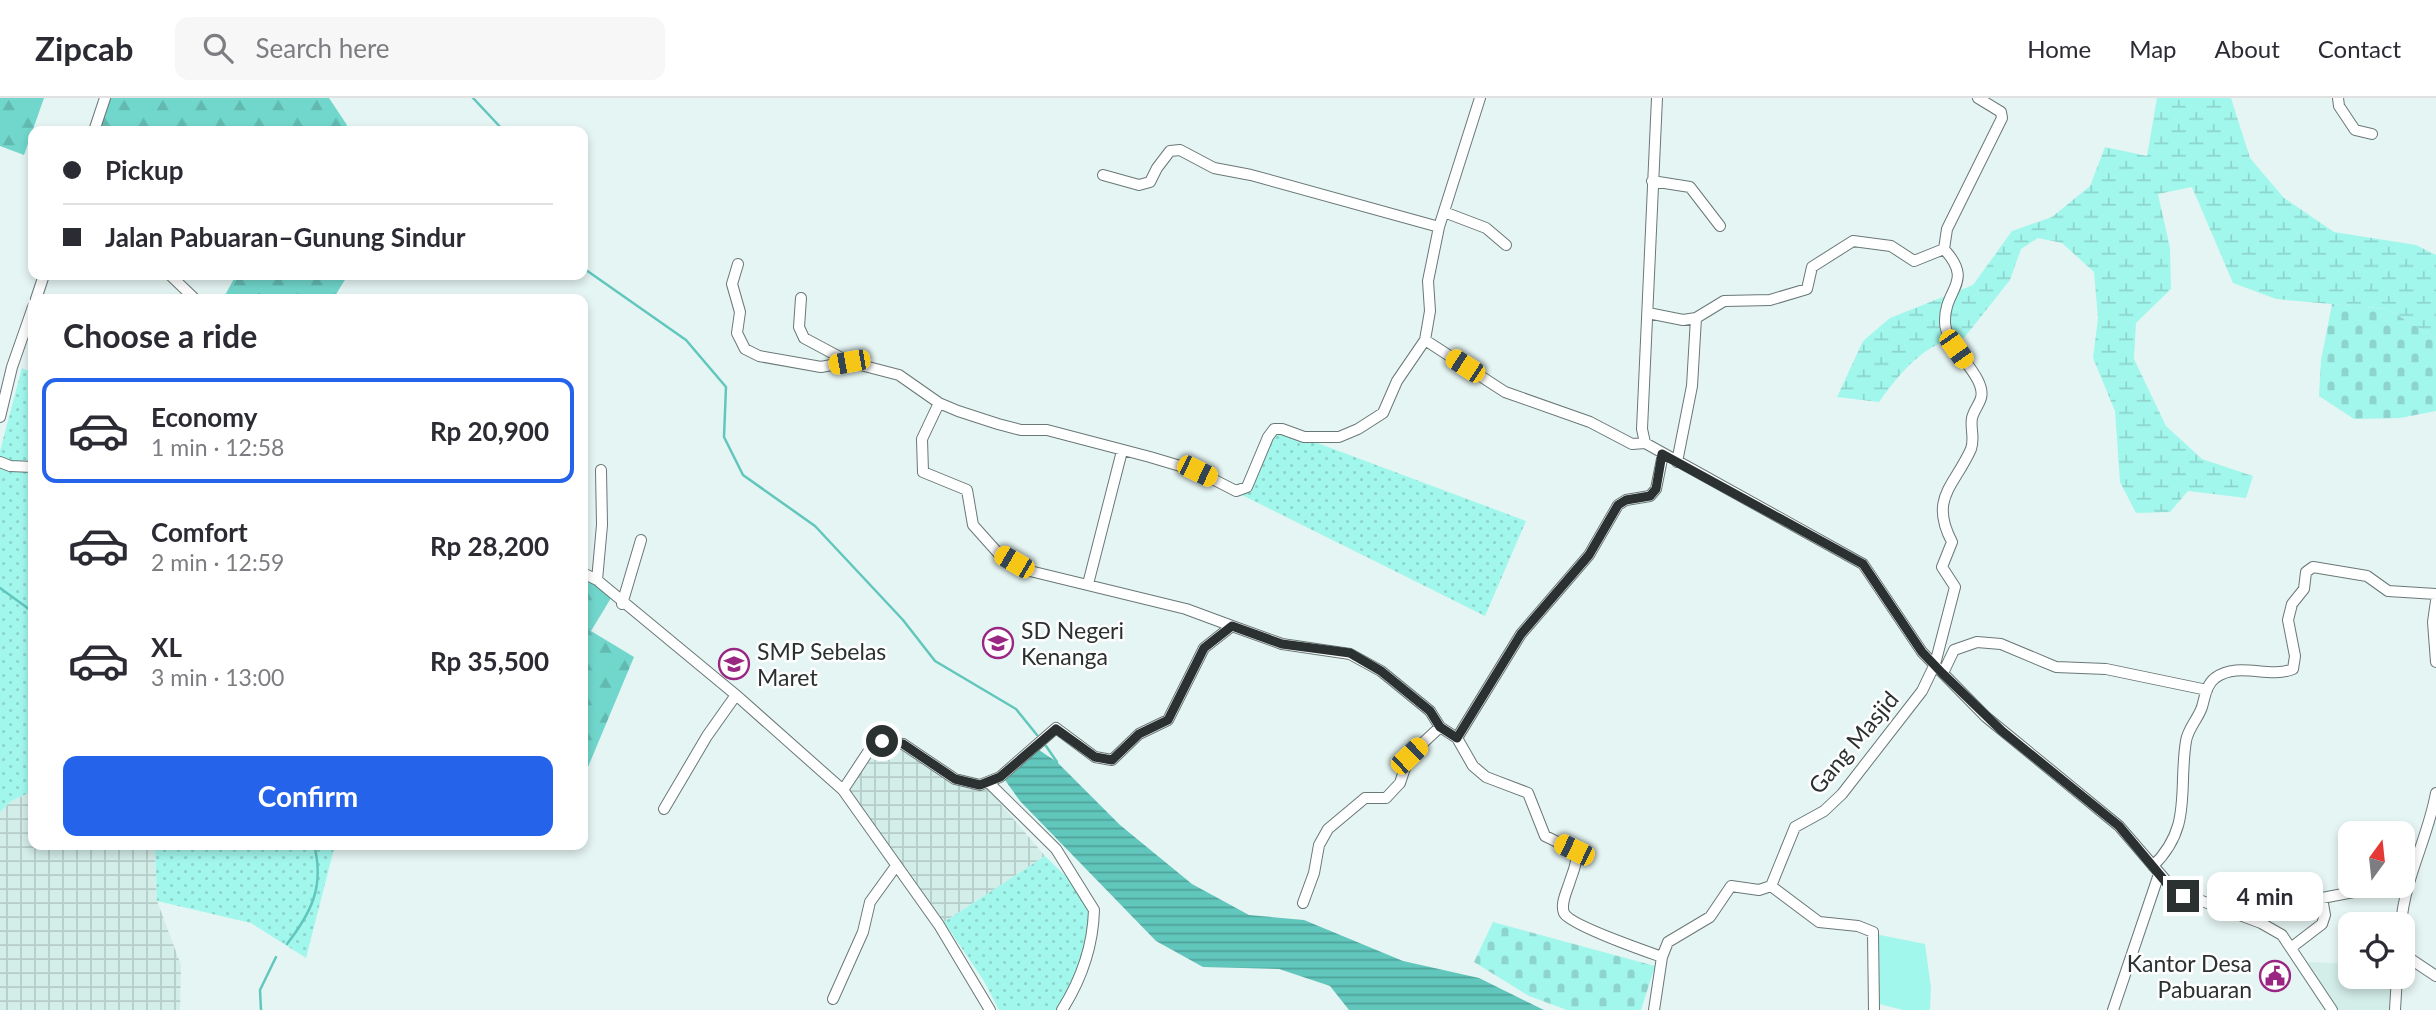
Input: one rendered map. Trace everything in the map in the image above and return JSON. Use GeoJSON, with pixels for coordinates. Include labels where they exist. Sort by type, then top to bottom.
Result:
{"type":"FeatureCollection","features":[{"type":"Feature","properties":{"kind":"street"},"geometry":{"type":"LineString","coordinates":[[96,126],[105,98]]}},
{"type":"Feature","properties":{"kind":"street"},"geometry":{"type":"LineString","coordinates":[[801,298],[799,327],[804,338],[849,362],[899,375],[939,403],[998,424],[1021,430],[1047,430],[1197,471],[1236,491],[1244,489],[1274,429],[1324,439],[1358,429],[1379,417],[1397,381],[1425,340],[1430,311],[1428,281],[1439,227],[1480,98]]}},
{"type":"Feature","properties":{"kind":"street"},"geometry":{"type":"LineString","coordinates":[[1645,443],[1642,429],[1657,98]]}},
{"type":"Feature","properties":{"kind":"street"},"geometry":{"type":"LineString","coordinates":[[1944,249],[1947,229],[2002,118],[2001,113],[1978,98]]}},
{"type":"Feature","properties":{"kind":"street"},"geometry":{"type":"LineString","coordinates":[[2338,98],[2339,106],[2355,130],[2372,134]]}},
{"type":"Feature","properties":{"kind":"street"},"geometry":{"type":"LineString","coordinates":[[1103,174],[1139,185],[1150,182],[1170,151],[1180,150],[1214,168],[1251,175],[1439,227]]}},
{"type":"Feature","properties":{"kind":"street"},"geometry":{"type":"LineString","coordinates":[[1652,181],[1690,187],[1720,226]]}},
{"type":"Feature","properties":{"kind":"street"},"geometry":{"type":"LineString","coordinates":[[1444,212],[1486,228],[1506,245]]}},
{"type":"Feature","properties":{"kind":"street"},"geometry":{"type":"LineString","coordinates":[[1648,313],[1683,320],[1696,317],[1724,301],[1770,300],[1807,289],[1812,267],[1853,240],[1891,246],[1914,261],[1944,249]]}},
{"type":"Feature","properties":{"kind":"street"},"geometry":{"type":"LineString","coordinates":[[1939,668],[1955,587],[1942,568],[1952,542],[1941,522],[1942,508],[1972,447],[1972,421],[1981,397],[1978,381],[1956,349],[1945,326],[1959,275],[1956,261],[1944,249]]}},
{"type":"Feature","properties":{"kind":"street"},"geometry":{"type":"LineString","coordinates":[[738,264],[732,284],[740,312],[737,333],[745,349],[759,356],[821,367],[849,362]]}},
{"type":"Feature","properties":{"kind":"street"},"geometry":{"type":"LineString","coordinates":[[176,280],[190,294]]}},
{"type":"Feature","properties":{"kind":"street"},"geometry":{"type":"LineString","coordinates":[[1677,462],[1692,386],[1696,317]]}},
{"type":"Feature","properties":{"kind":"street"},"geometry":{"type":"LineString","coordinates":[[0,417],[12,367],[28,321]]}},
{"type":"Feature","properties":{"kind":"street"},"geometry":{"type":"LineString","coordinates":[[1425,340],[1505,392],[1590,422],[1632,444],[1645,443],[1863,564],[1922,652],[2002,731],[2119,826],[2175,891],[2261,923],[2282,936],[2292,947],[2332,1010]]}},
{"type":"Feature","properties":{"kind":"street"},"geometry":{"type":"LineString","coordinates":[[939,403],[922,439],[923,472],[967,490],[973,525],[999,554],[1030,571],[1186,609],[1282,644],[1350,653],[1381,671],[1430,711],[1440,727],[1457,738],[1473,766],[1486,777],[1528,793],[1545,836],[1574,850],[1576,861],[1563,904],[1566,917],[1576,925],[1662,957]]}},
{"type":"Feature","properties":{"kind":"street"},"geometry":{"type":"LineString","coordinates":[[1088,584],[1122,451]]}},
{"type":"Feature","properties":{"kind":"street"},"geometry":{"type":"LineString","coordinates":[[1457,738],[1521,634],[1589,555],[1618,505],[1626,500],[1650,496],[1656,489],[1662,454]]}},
{"type":"Feature","properties":{"kind":"street"},"geometry":{"type":"LineString","coordinates":[[0,462],[10,466],[28,467]]}},
{"type":"Feature","properties":{"kind":"street"},"geometry":{"type":"LineString","coordinates":[[597,580],[602,525],[601,470]]}},
{"type":"Feature","properties":{"kind":"street"},"geometry":{"type":"LineString","coordinates":[[622,604],[641,540]]}},
{"type":"Feature","properties":{"kind":"street"},"geometry":{"type":"LineString","coordinates":[[2113,1010],[2156,870],[2173,843],[2181,817],[2186,743],[2207,690],[2215,678],[2250,669],[2280,674],[2292,669],[2295,656],[2288,620],[2292,604],[2304,589],[2306,572],[2314,567],[2367,576],[2388,591],[2436,594]]}},
{"type":"Feature","properties":{"kind":"street"},"geometry":{"type":"LineString","coordinates":[[588,576],[597,580],[622,604],[736,695],[842,790],[939,925],[990,1010]]}},
{"type":"Feature","properties":{"kind":"street"},"geometry":{"type":"LineString","coordinates":[[2436,601],[2433,622],[2436,662]]}},
{"type":"Feature","properties":{"kind":"street"},"geometry":{"type":"LineString","coordinates":[[842,790],[870,749],[882,741],[903,744],[955,779],[968,784],[989,783],[1056,729],[1095,757],[1112,760],[1139,734],[1168,720],[1204,648],[1232,626]]}},
{"type":"Feature","properties":{"kind":"street"},"geometry":{"type":"LineString","coordinates":[[1939,668],[1954,650],[1977,642],[2001,644],[2056,667],[2106,669],[2207,690]]}},
{"type":"Feature","properties":{"kind":"street","name":"Gang Masjid"},"geometry":{"type":"LineString","coordinates":[[1772,886],[1795,827],[1824,811],[1842,794],[1939,668]]}},
{"type":"Feature","properties":{"kind":"street"},"geometry":{"type":"LineString","coordinates":[[664,809],[707,736],[736,695]]}},
{"type":"Feature","properties":{"kind":"street"},"geometry":{"type":"LineString","coordinates":[[1303,903],[1314,873],[1318,845],[1328,829],[1365,798],[1386,798],[1400,783],[1409,756],[1440,727]]}},
{"type":"Feature","properties":{"kind":"street"},"geometry":{"type":"LineString","coordinates":[[989,783],[1056,849],[1094,910],[1085,961],[1076,988],[1062,1010]]}},
{"type":"Feature","properties":{"kind":"street"},"geometry":{"type":"LineString","coordinates":[[2415,862],[2431,817],[2436,793]]}},
{"type":"Feature","properties":{"kind":"street"},"geometry":{"type":"LineString","coordinates":[[833,999],[863,932],[870,902],[896,866]]}},
{"type":"Feature","properties":{"kind":"street"},"geometry":{"type":"LineString","coordinates":[[1654,1010],[1662,957],[1668,942],[1710,917],[1731,886],[1759,890],[1772,886],[1819,922],[1858,926],[1873,932],[1874,1010]]}},
{"type":"Feature","properties":{"kind":"street"},"geometry":{"type":"LineString","coordinates":[[2292,947],[2322,923],[2325,915],[2320,901],[2322,898],[2338,895]]}},
{"type":"Feature","properties":{"kind":"street"},"geometry":{"type":"LineString","coordinates":[[2415,962],[2436,976]]}},
{"type":"Feature","properties":{"kind":"street"},"geometry":{"type":"LineString","coordinates":[[2395,1010],[2396,989]]}},
{"type":"Feature","properties":{"kind":"shaded area"},"geometry":{"type":"Polygon","coordinates":[[[887,745],[896,746],[977,789],[987,788],[1045,856],[944,922],[848,791],[878,749],[887,745]]]}},
{"type":"Feature","properties":{"kind":"shaded area"},"geometry":{"type":"Polygon","coordinates":[[[1039,750],[1057,762],[1120,825],[1192,884],[1249,915],[1304,920],[1403,961],[1479,978],[1544,1010],[1349,1010],[1330,986],[1279,969],[1203,967],[1156,941],[1020,801],[1005,780],[1039,750]]]}},
{"type":"Feature","properties":{"kind":"shaded area"},"geometry":{"type":"Polygon","coordinates":[[[28,793],[28,850],[155,850],[157,901],[181,965],[180,1010],[0,1010],[0,812],[11,801],[28,793]]]}},
{"type":"Feature","properties":{"kind":"shaded area"},"geometry":{"type":"Polygon","coordinates":[[[2308,962],[2338,963],[2338,989],[2394,989],[2393,1010],[2336,1010],[2308,962]]]}},
{"type":"Feature","properties":{"kind":"green space"},"geometry":{"type":"Polygon","coordinates":[[[0,98],[44,98],[34,126],[28,126],[28,144],[24,155],[0,146],[0,98]]]}},
{"type":"Feature","properties":{"kind":"green space"},"geometry":{"type":"Polygon","coordinates":[[[104,98],[329,98],[347,125],[346,126],[96,126],[104,98]]]}},
{"type":"Feature","properties":{"kind":"green space"},"geometry":{"type":"Polygon","coordinates":[[[2157,98],[2231,98],[2250,158],[2284,198],[2334,232],[2416,245],[2436,255],[2436,338],[2387,309],[2276,299],[2233,283],[2192,187],[2158,194],[2170,248],[2171,289],[2136,323],[2134,359],[2166,426],[2202,459],[2253,476],[2246,498],[2188,491],[2170,512],[2136,513],[2120,482],[2115,411],[2093,358],[2098,318],[2094,272],[2062,243],[2038,238],[2021,249],[2010,280],[1964,338],[1938,344],[1927,351],[1905,369],[1879,402],[1837,397],[1863,341],[1890,318],[1973,285],[2012,231],[2052,217],[2090,186],[2105,147],[2147,156],[2157,98]]]}},
{"type":"Feature","properties":{"kind":"green space"},"geometry":{"type":"Polygon","coordinates":[[[233,280],[345,280],[336,294],[226,294],[233,280]]]}},
{"type":"Feature","properties":{"kind":"green space"},"geometry":{"type":"Polygon","coordinates":[[[2332,304],[2387,309],[2436,338],[2436,411],[2400,418],[2354,419],[2319,396],[2321,360],[2332,304]]]}},
{"type":"Feature","properties":{"kind":"green space"},"geometry":{"type":"Polygon","coordinates":[[[22,368],[28,371],[28,793],[11,801],[0,812],[0,451],[22,368]]]}},
{"type":"Feature","properties":{"kind":"green space"},"geometry":{"type":"Polygon","coordinates":[[[1272,426],[1526,521],[1485,616],[1242,495],[1272,426]]]}},
{"type":"Feature","properties":{"kind":"green space"},"geometry":{"type":"Polygon","coordinates":[[[588,576],[614,593],[591,631],[634,657],[588,767],[588,576]]]}},
{"type":"Feature","properties":{"kind":"green space"},"geometry":{"type":"Polygon","coordinates":[[[155,850],[334,850],[306,958],[251,923],[157,901],[155,850]]]}},
{"type":"Feature","properties":{"kind":"green space"},"geometry":{"type":"Polygon","coordinates":[[[1045,856],[1072,882],[1087,904],[1090,925],[1085,950],[1075,976],[1056,1010],[999,1010],[984,981],[944,922],[1045,856]]]}},
{"type":"Feature","properties":{"kind":"green space"},"geometry":{"type":"Polygon","coordinates":[[[1493,922],[1655,966],[1641,1010],[1567,1010],[1529,996],[1474,962],[1493,922]]]}},
{"type":"Feature","properties":{"kind":"green space"},"geometry":{"type":"Polygon","coordinates":[[[1875,934],[1925,944],[1931,988],[1930,1010],[1903,1010],[1875,1003],[1875,934]]]}},
{"type":"Feature","properties":{"kind":"waterway"},"geometry":{"type":"LineString","coordinates":[[473,98],[499,126]]}},
{"type":"Feature","properties":{"kind":"waterway"},"geometry":{"type":"LineString","coordinates":[[588,271],[686,340],[726,387],[724,437],[743,475],[815,526],[903,620],[935,661],[1016,709],[1037,735]]}},
{"type":"Feature","properties":{"kind":"waterway"},"geometry":{"type":"LineString","coordinates":[[0,588],[28,608]]}},
{"type":"Feature","properties":{"kind":"waterway"},"geometry":{"type":"LineString","coordinates":[[1046,746],[1057,762]]}},
{"type":"Feature","properties":{"kind":"waterway"},"geometry":{"type":"LineString","coordinates":[[287,944],[303,921],[314,898],[318,873],[315,850]]}},
{"type":"Feature","properties":{"kind":"waterway"},"geometry":{"type":"LineString","coordinates":[[261,1010],[260,990],[276,957]]}},
{"type":"Feature","properties":{"kind":"place","name":"SD Negeri Kenanga"},"geometry":{"type":"Point","coordinates":[998,643]}},
{"type":"Feature","properties":{"kind":"place","name":"SMP Sebelas Maret"},"geometry":{"type":"Point","coordinates":[734,664]}},
{"type":"Feature","properties":{"kind":"place","name":"Kantor Desa Pabuaran"},"geometry":{"type":"Point","coordinates":[2275,976]}},
{"type":"Feature","properties":{"kind":"route"},"geometry":{"type":"LineString","coordinates":[[882,741],[903,744],[955,779],[980,785],[1000,777],[1056,729],[1076,740],[1095,757],[1104,761],[1112,760],[1139,734],[1168,720],[1204,648],[1232,626],[1282,644],[1350,653],[1381,671],[1430,711],[1440,727],[1457,738],[1466,718],[1500,672],[1521,634],[1589,555],[1618,505],[1626,500],[1650,496],[1656,489],[1662,454],[1863,564],[1922,652],[1942,673],[2002,731],[2082,793],[2119,826],[2169,886],[2183,896]]}}]}
